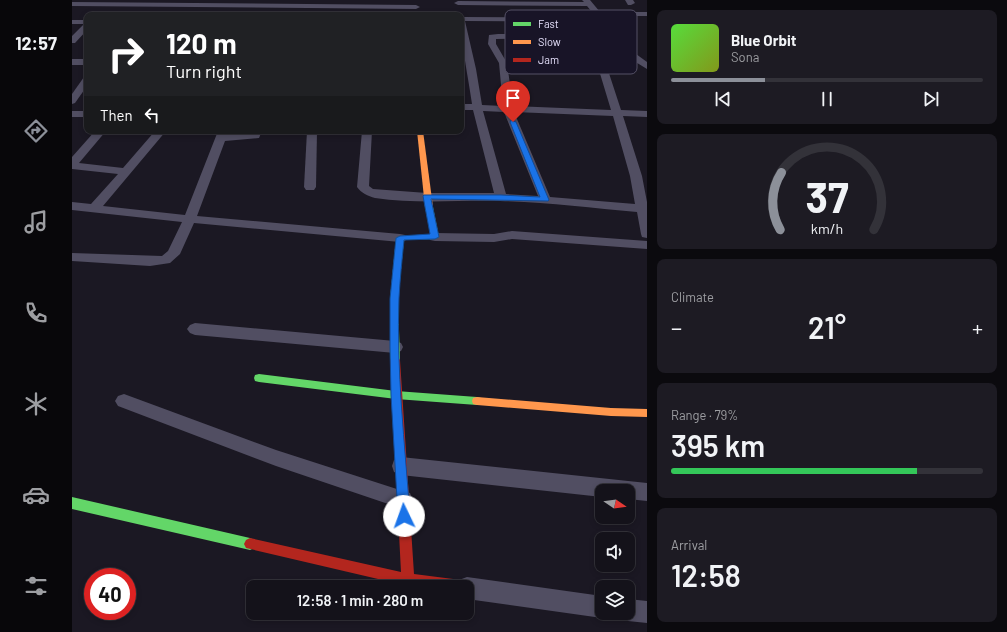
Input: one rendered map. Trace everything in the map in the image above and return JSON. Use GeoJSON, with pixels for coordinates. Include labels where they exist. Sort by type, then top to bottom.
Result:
{"type":"FeatureCollection","features":[{"type":"Feature","properties":{"kind":"street"},"geometry":{"type":"LineString","coordinates":[[73,2],[105,7],[150,4],[231,2],[270,2],[292,5],[335,3],[415,3]]}},
{"type":"Feature","properties":{"kind":"street"},"geometry":{"type":"LineString","coordinates":[[227,12],[231,2]]}},
{"type":"Feature","properties":{"kind":"street"},"geometry":{"type":"LineString","coordinates":[[265,12],[270,2]]}},
{"type":"Feature","properties":{"kind":"street"},"geometry":{"type":"LineString","coordinates":[[459,12],[457,2],[588,2],[594,10]]}},
{"type":"Feature","properties":{"kind":"street"},"geometry":{"type":"LineString","coordinates":[[289,12],[292,5]]}},
{"type":"Feature","properties":{"kind":"street"},"geometry":{"type":"LineString","coordinates":[[637,15],[647,14]]}},
{"type":"Feature","properties":{"kind":"street"},"geometry":{"type":"LineString","coordinates":[[464,19],[505,18]]}},
{"type":"Feature","properties":{"kind":"street"},"geometry":{"type":"LineString","coordinates":[[72,22],[84,22]]}},
{"type":"Feature","properties":{"kind":"street"},"geometry":{"type":"LineString","coordinates":[[72,42],[84,29]]}},
{"type":"Feature","properties":{"kind":"street"},"geometry":{"type":"LineString","coordinates":[[464,33],[472,69],[477,108],[501,197]]}},
{"type":"Feature","properties":{"kind":"street"},"geometry":{"type":"LineString","coordinates":[[505,36],[492,37],[492,44],[503,63],[508,108],[545,200]]}},
{"type":"Feature","properties":{"kind":"street"},"geometry":{"type":"LineString","coordinates":[[637,59],[647,66]]}},
{"type":"Feature","properties":{"kind":"street"},"geometry":{"type":"LineString","coordinates":[[72,62],[84,62]]}},
{"type":"Feature","properties":{"kind":"street"},"geometry":{"type":"LineString","coordinates":[[605,74],[617,112],[642,176],[647,234]]}},
{"type":"Feature","properties":{"kind":"street"},"geometry":{"type":"LineString","coordinates":[[72,101],[84,83]]}},
{"type":"Feature","properties":{"kind":"street"},"geometry":{"type":"LineString","coordinates":[[464,107],[647,114]]}},
{"type":"Feature","properties":{"kind":"street"},"geometry":{"type":"LineString","coordinates":[[72,114],[84,114]]}},
{"type":"Feature","properties":{"kind":"street"},"geometry":{"type":"LineString","coordinates":[[72,165],[98,134]]}},
{"type":"Feature","properties":{"kind":"street"},"geometry":{"type":"LineString","coordinates":[[95,208],[159,134]]}},
{"type":"Feature","properties":{"kind":"street"},"geometry":{"type":"LineString","coordinates":[[72,257],[150,261],[165,260],[173,254],[190,219],[222,135],[255,136],[256,134]]}},
{"type":"Feature","properties":{"kind":"street"},"geometry":{"type":"LineString","coordinates":[[310,187],[312,134]]}},
{"type":"Feature","properties":{"kind":"street"},"geometry":{"type":"LineString","coordinates":[[367,134],[363,187],[369,192],[376,194],[501,197],[644,209]]}},
{"type":"Feature","properties":{"kind":"street"},"geometry":{"type":"LineString","coordinates":[[420,134],[427,196],[435,237]]}},
{"type":"Feature","properties":{"kind":"street"},"geometry":{"type":"LineString","coordinates":[[72,165],[127,172]]}},
{"type":"Feature","properties":{"kind":"street"},"geometry":{"type":"LineString","coordinates":[[72,206],[190,219],[400,238],[494,238],[512,235],[647,245]]}},
{"type":"Feature","properties":{"kind":"street"},"geometry":{"type":"LineString","coordinates":[[75,509],[408,580],[396,395],[394,299],[400,238]]}},
{"type":"Feature","properties":{"kind":"street"},"geometry":{"type":"LineString","coordinates":[[195,329],[395,347]]}},
{"type":"Feature","properties":{"kind":"street"},"geometry":{"type":"LineString","coordinates":[[259,378],[396,395],[611,412],[647,413]]}},
{"type":"Feature","properties":{"kind":"street"},"geometry":{"type":"LineString","coordinates":[[124,401],[276,458],[403,500]]}},
{"type":"Feature","properties":{"kind":"street"},"geometry":{"type":"LineString","coordinates":[[401,466],[647,492]]}},
{"type":"Feature","properties":{"kind":"street"},"geometry":{"type":"LineString","coordinates":[[474,589],[595,606]]}},
{"type":"Feature","properties":{"kind":"street"},"geometry":{"type":"LineString","coordinates":[[635,611],[647,612]]}},
{"type":"Feature","properties":{"kind":"traffic: fast"},"geometry":{"type":"LineString","coordinates":[[395,360],[394,299],[400,238],[435,237],[429,207]]}},
{"type":"Feature","properties":{"kind":"traffic: fast"},"geometry":{"type":"LineString","coordinates":[[259,378],[396,395],[477,401]]}},
{"type":"Feature","properties":{"kind":"traffic: fast"},"geometry":{"type":"LineString","coordinates":[[72,503],[250,544]]}},
{"type":"Feature","properties":{"kind":"traffic: slow"},"geometry":{"type":"LineString","coordinates":[[420,134],[429,207]]}},
{"type":"Feature","properties":{"kind":"traffic: slow"},"geometry":{"type":"LineString","coordinates":[[477,401],[611,412],[647,413]]}},
{"type":"Feature","properties":{"kind":"traffic: jam"},"geometry":{"type":"LineString","coordinates":[[395,360],[408,580]]}},
{"type":"Feature","properties":{"kind":"traffic: jam"},"geometry":{"type":"LineString","coordinates":[[250,544],[408,580]]}},
{"type":"Feature","properties":{"kind":"route"},"geometry":{"type":"LineString","coordinates":[[404,516],[396,395],[394,299],[400,238],[435,237],[427,196],[501,197],[545,200],[513,122]]}}]}
